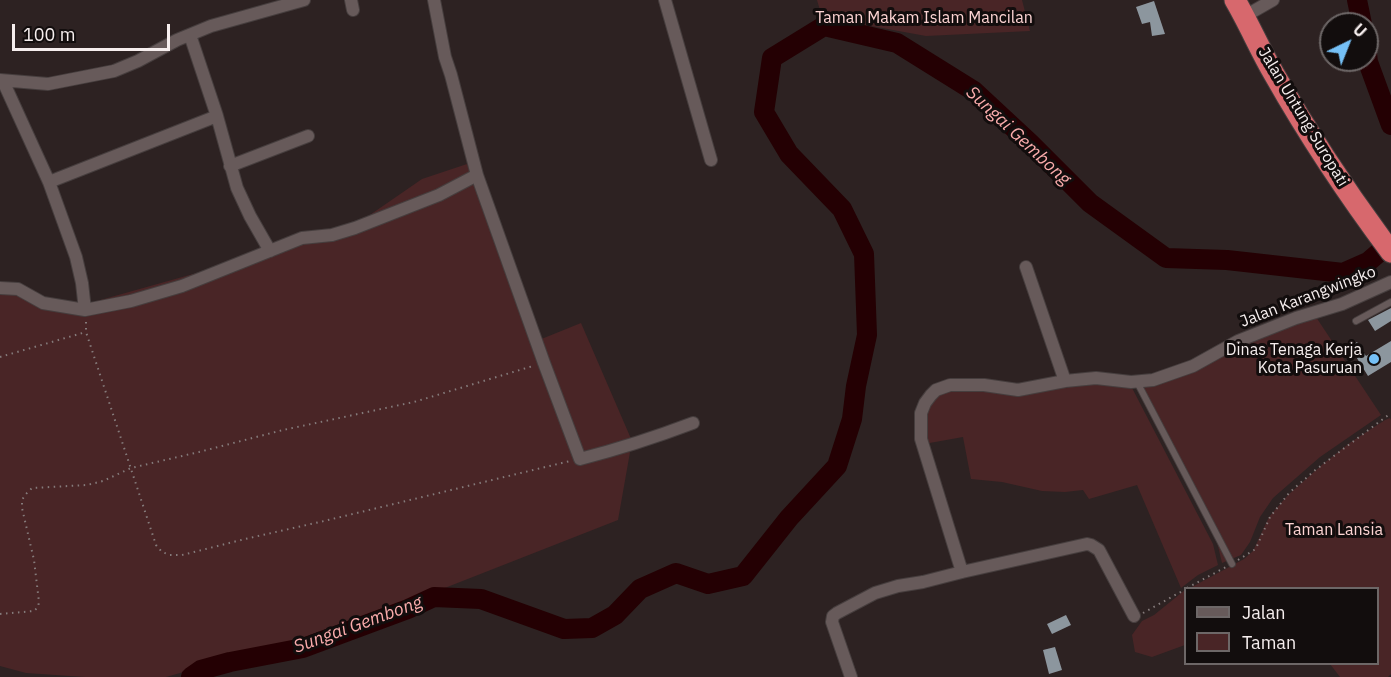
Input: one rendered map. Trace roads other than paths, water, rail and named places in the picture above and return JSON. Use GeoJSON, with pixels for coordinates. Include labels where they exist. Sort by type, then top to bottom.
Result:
{"type":"FeatureCollection","features":[{"type":"Feature","properties":{"kind":"highway","name":"Jalan Untung Suropati"},"geometry":{"type":"LineString","coordinates":[[1240,8],[1273,73],[1311,135],[1391,252]]}},
{"type":"Feature","properties":{"kind":"street"},"geometry":{"type":"LineString","coordinates":[[85,310],[76,257],[49,182],[2,80],[48,84],[114,71],[211,27],[304,0]]}},
{"type":"Feature","properties":{"kind":"street"},"geometry":{"type":"LineString","coordinates":[[434,0],[445,57],[477,175],[580,459],[656,437],[693,423]]}},
{"type":"Feature","properties":{"kind":"street"},"geometry":{"type":"LineString","coordinates":[[665,0],[711,160]]}},
{"type":"Feature","properties":{"kind":"street"},"geometry":{"type":"LineString","coordinates":[[1240,8],[1273,0]]}},
{"type":"Feature","properties":{"kind":"street"},"geometry":{"type":"LineString","coordinates":[[190,35],[217,116],[237,188],[270,251]]}},
{"type":"Feature","properties":{"kind":"street"},"geometry":{"type":"LineString","coordinates":[[49,182],[217,116]]}},
{"type":"Feature","properties":{"kind":"street"},"geometry":{"type":"LineString","coordinates":[[230,166],[308,136]]}},
{"type":"Feature","properties":{"kind":"street"},"geometry":{"type":"LineString","coordinates":[[0,288],[18,289],[43,303],[85,310],[157,295],[302,238],[332,235],[383,218],[439,195],[477,175]]}},
{"type":"Feature","properties":{"kind":"street"},"geometry":{"type":"LineString","coordinates":[[1026,267],[1065,381]]}},
{"type":"Feature","properties":{"kind":"street","name":"Jalan Karangwingko"},"geometry":{"type":"LineString","coordinates":[[962,572],[921,439],[921,413],[925,403],[936,390],[950,386],[984,385],[1018,390],[1096,378],[1131,382],[1153,380],[1193,366],[1238,341],[1296,318],[1342,304],[1391,282]]}},
{"type":"Feature","properties":{"kind":"street"},"geometry":{"type":"LineString","coordinates":[[851,677],[832,622],[837,612],[875,593],[1087,544],[1099,550],[1134,616]]}},
{"type":"Feature","properties":{"kind":"lane"},"geometry":{"type":"LineString","coordinates":[[1356,321],[1391,302]]}},
{"type":"Feature","properties":{"kind":"lane"},"geometry":{"type":"LineString","coordinates":[[1137,382],[1232,564]]}},
{"type":"Feature","properties":{"kind":"waterway","name":"Sungai Gembong"},"geometry":{"type":"LineString","coordinates":[[1357,0],[1360,12]]}},
{"type":"Feature","properties":{"kind":"waterway","name":"Sungai Gembong"},"geometry":{"type":"LineString","coordinates":[[191,677],[201,670],[230,662],[303,648],[434,597],[481,599],[564,629],[592,628],[615,615],[640,589],[676,573],[708,584],[743,576],[789,518],[837,466],[852,419],[856,386],[867,335],[864,254],[842,209],[789,154],[764,112],[772,58],[824,26],[897,43],[974,91],[1090,203],[1166,258],[1227,260],[1343,273],[1368,262],[1391,242]]}},
{"type":"Feature","properties":{"kind":"waterway","name":"Sungai Gembong"},"geometry":{"type":"LineString","coordinates":[[1372,72],[1391,125]]}},
{"type":"Feature","properties":{"kind":"place","name":"Dinas Tenaga Kerja Kota Pasuruan"},"geometry":{"type":"Point","coordinates":[1374,359]}},
{"type":"Feature","properties":{"kind":"park label","name":"Taman Makam Islam Mancilan"},"geometry":{"type":"Point","coordinates":[924,18]}},
{"type":"Feature","properties":{"kind":"park label","name":"Taman Lansia"},"geometry":{"type":"Point","coordinates":[1334,530]}}]}
